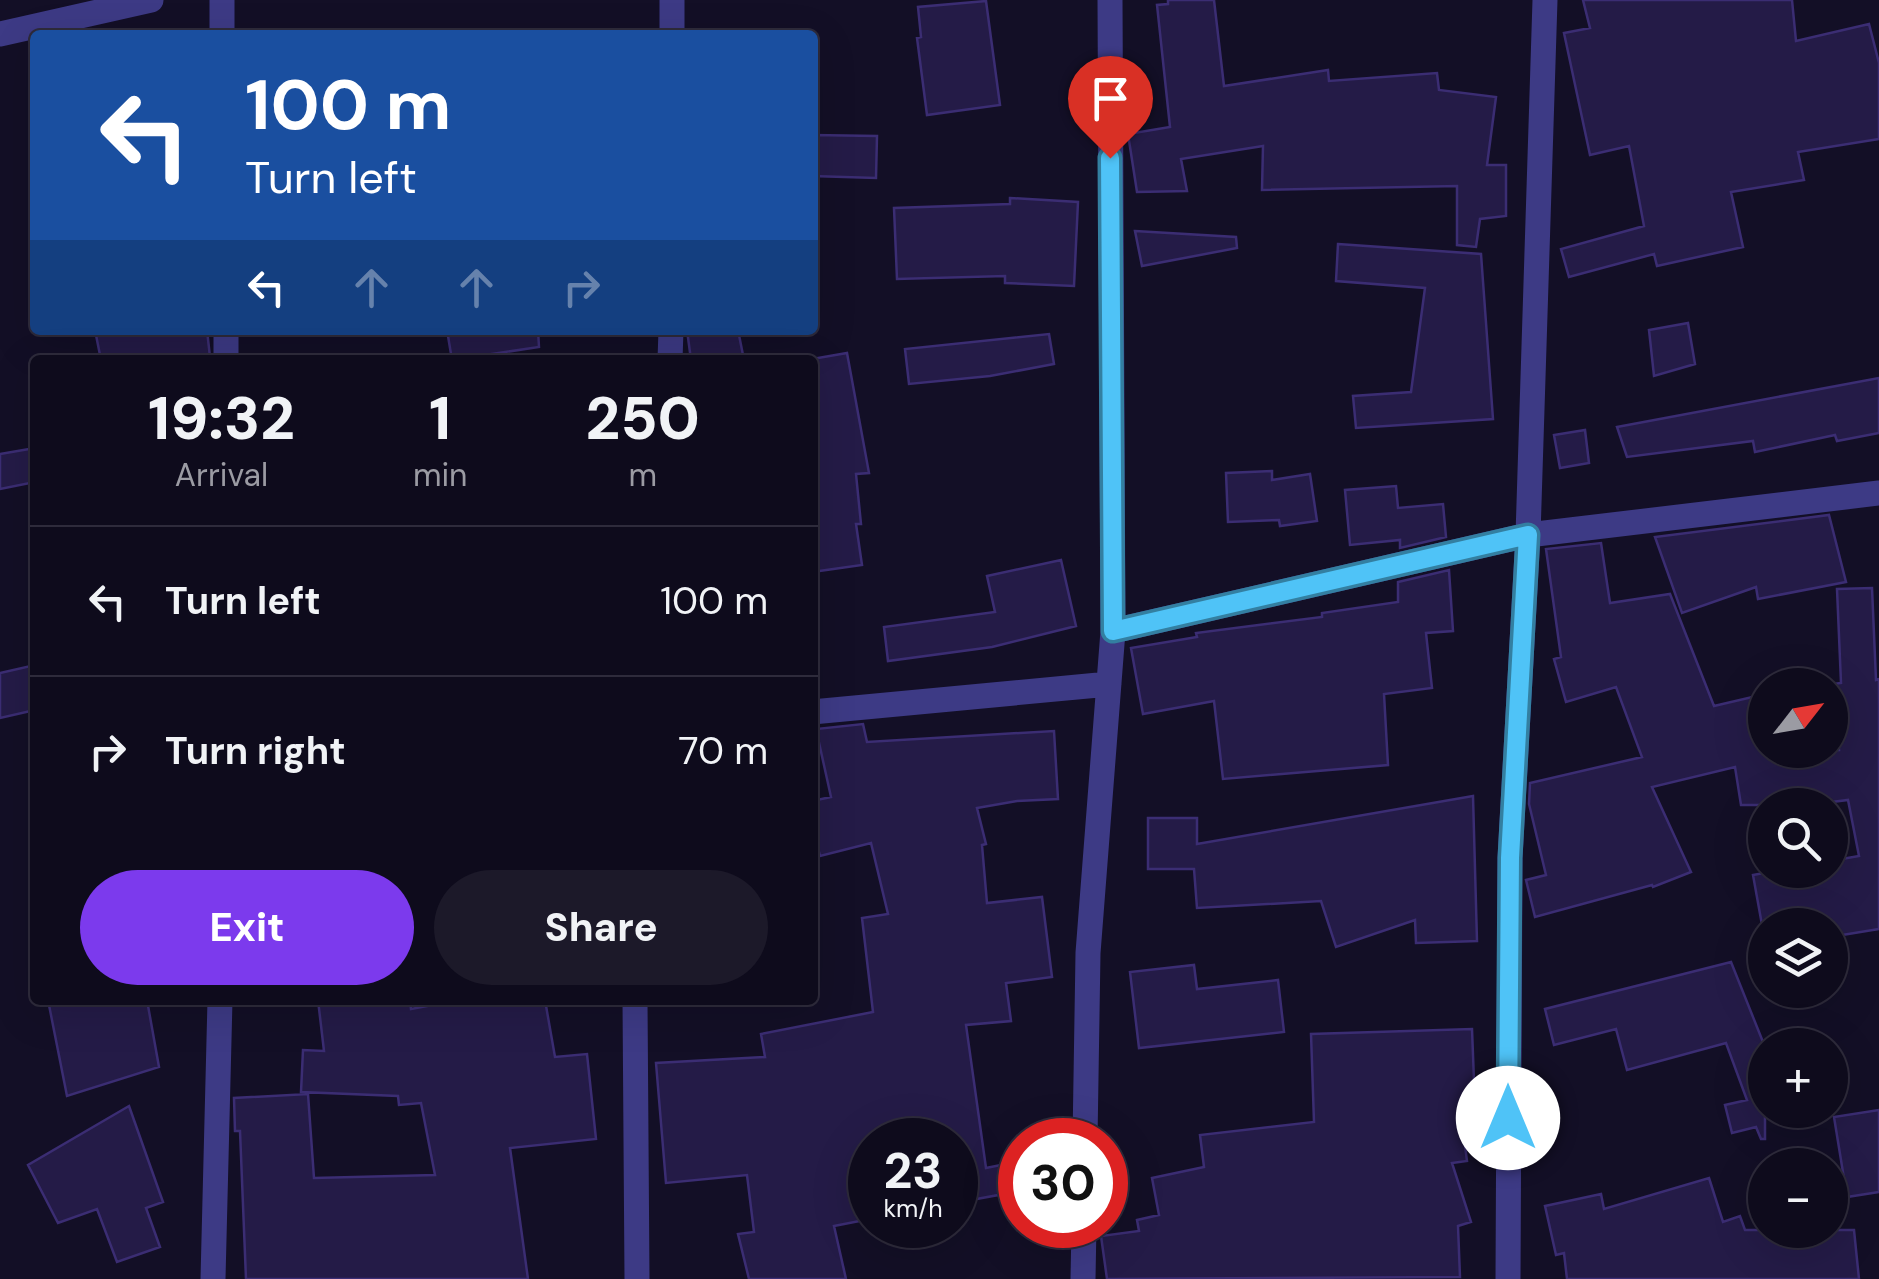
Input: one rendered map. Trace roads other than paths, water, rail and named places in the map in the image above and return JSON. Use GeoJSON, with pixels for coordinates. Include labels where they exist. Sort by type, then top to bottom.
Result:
{"type":"FeatureCollection","features":[{"type":"Feature","properties":{"kind":"street"},"geometry":{"type":"LineString","coordinates":[[0,34],[151,0]]}},
{"type":"Feature","properties":{"kind":"street"},"geometry":{"type":"LineString","coordinates":[[222,0],[222,30]]}},
{"type":"Feature","properties":{"kind":"street"},"geometry":{"type":"LineString","coordinates":[[672,0],[672,30]]}},
{"type":"Feature","properties":{"kind":"street"},"geometry":{"type":"LineString","coordinates":[[1085,1118],[1088,953],[1113,631],[1110,0]]}},
{"type":"Feature","properties":{"kind":"street"},"geometry":{"type":"LineString","coordinates":[[1508,1279],[1510,858],[1528,535],[1544,0]]}},
{"type":"Feature","properties":{"kind":"street"},"geometry":{"type":"LineString","coordinates":[[1113,631],[1528,535],[1879,492]]}},
{"type":"Feature","properties":{"kind":"street"},"geometry":{"type":"LineString","coordinates":[[818,711],[1109,684]]}},
{"type":"Feature","properties":{"kind":"street"},"geometry":{"type":"LineString","coordinates":[[212,1279],[220,1005]]}},
{"type":"Feature","properties":{"kind":"street"},"geometry":{"type":"LineString","coordinates":[[636,1005],[637,1279]]}},
{"type":"Feature","properties":{"kind":"street"},"geometry":{"type":"LineString","coordinates":[[1083,1279],[1084,1248]]}}]}
